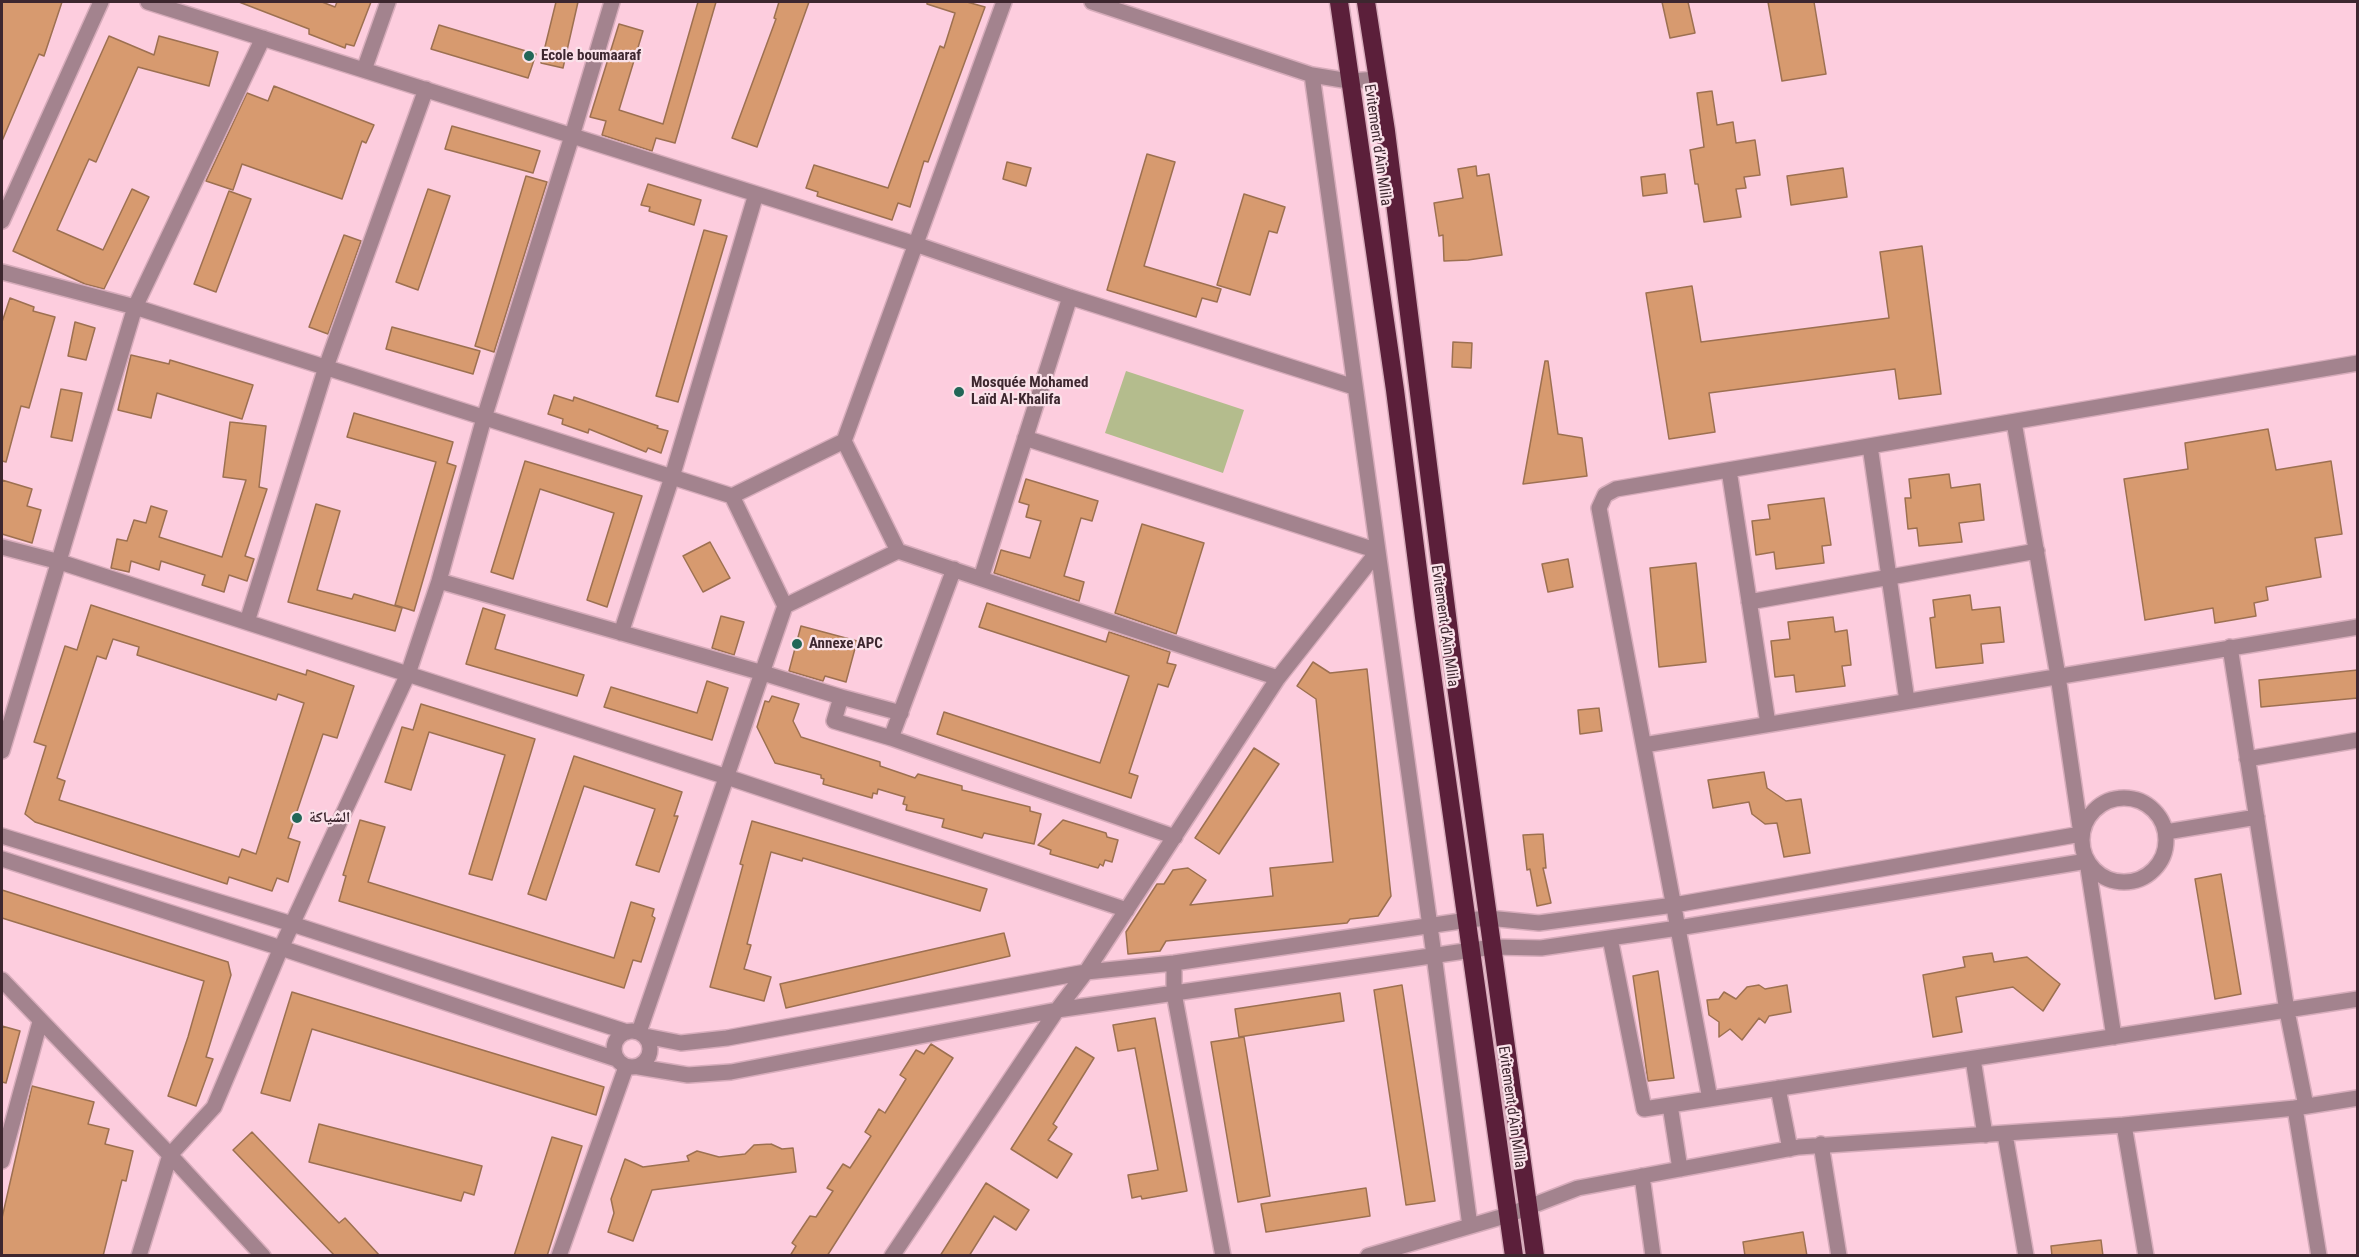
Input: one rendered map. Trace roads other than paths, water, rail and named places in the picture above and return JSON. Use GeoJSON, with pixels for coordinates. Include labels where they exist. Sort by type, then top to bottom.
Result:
{"type":"FeatureCollection","features":[{"type":"Feature","properties":{"kind":"highway","name":"Evitement d'Ain Mlila"},"geometry":{"type":"LineString","coordinates":[[1339,2],[1395,390],[1424,617],[1514,1256]]}},
{"type":"Feature","properties":{"kind":"highway","name":"Evitement d'Ain Mlila"},"geometry":{"type":"LineString","coordinates":[[1366,2],[1378,79],[1451,649],[1535,1256]]}},
{"type":"Feature","properties":{"kind":"street"},"geometry":{"type":"LineString","coordinates":[[2,221],[101,2]]}},
{"type":"Feature","properties":{"kind":"street"},"geometry":{"type":"LineString","coordinates":[[148,2],[915,244],[1071,297],[1354,387]]}},
{"type":"Feature","properties":{"kind":"street"},"geometry":{"type":"LineString","coordinates":[[364,70],[388,2]]}},
{"type":"Feature","properties":{"kind":"street"},"geometry":{"type":"LineString","coordinates":[[139,1256],[170,1155],[214,1107],[281,948],[408,674],[439,581],[484,418],[612,2]]}},
{"type":"Feature","properties":{"kind":"street"},"geometry":{"type":"LineString","coordinates":[[2,273],[135,307],[732,496],[844,441],[1004,2]]}},
{"type":"Feature","properties":{"kind":"street"},"geometry":{"type":"LineString","coordinates":[[1092,2],[1312,75],[1349,81],[1378,79]]}},
{"type":"Feature","properties":{"kind":"street"},"geometry":{"type":"LineString","coordinates":[[2,751],[135,307],[263,38]]}},
{"type":"Feature","properties":{"kind":"street"},"geometry":{"type":"LineString","coordinates":[[1312,75],[1470,1226]]}},
{"type":"Feature","properties":{"kind":"street"},"geometry":{"type":"LineString","coordinates":[[248,622],[326,367],[426,89]]}},
{"type":"Feature","properties":{"kind":"street"},"geometry":{"type":"LineString","coordinates":[[621,633],[672,477],[756,194]]}},
{"type":"Feature","properties":{"kind":"street"},"geometry":{"type":"LineString","coordinates":[[981,578],[1071,297]]}},
{"type":"Feature","properties":{"kind":"street"},"geometry":{"type":"LineString","coordinates":[[1710,1099],[1599,508],[1605,495],[1617,489],[2358,363]]}},
{"type":"Feature","properties":{"kind":"street"},"geometry":{"type":"LineString","coordinates":[[2014,422],[2058,676],[2082,849],[2086,861],[2114,1037]]}},
{"type":"Feature","properties":{"kind":"street"},"geometry":{"type":"LineString","coordinates":[[1026,438],[1378,550]]}},
{"type":"Feature","properties":{"kind":"street"},"geometry":{"type":"LineString","coordinates":[[844,441],[898,551]]}},
{"type":"Feature","properties":{"kind":"street"},"geometry":{"type":"LineString","coordinates":[[1870,446],[1891,577],[1907,701]]}},
{"type":"Feature","properties":{"kind":"street"},"geometry":{"type":"LineString","coordinates":[[1729,470],[1768,724]]}},
{"type":"Feature","properties":{"kind":"street"},"geometry":{"type":"LineString","coordinates":[[637,1033],[785,606],[732,496]]}},
{"type":"Feature","properties":{"kind":"street"},"geometry":{"type":"LineString","coordinates":[[2,547],[60,562],[248,622],[727,777],[1127,910]]}},
{"type":"Feature","properties":{"kind":"street"},"geometry":{"type":"LineString","coordinates":[[892,1256],[1057,1010],[1086,972],[1278,678],[1378,550]]}},
{"type":"Feature","properties":{"kind":"street"},"geometry":{"type":"LineString","coordinates":[[785,606],[898,551],[1278,678]]}},
{"type":"Feature","properties":{"kind":"street"},"geometry":{"type":"LineString","coordinates":[[1749,602],[2037,551]]}},
{"type":"Feature","properties":{"kind":"street"},"geometry":{"type":"LineString","coordinates":[[891,738],[954,569]]}},
{"type":"Feature","properties":{"kind":"street"},"geometry":{"type":"LineString","coordinates":[[439,581],[901,713]]}},
{"type":"Feature","properties":{"kind":"street"},"geometry":{"type":"LineString","coordinates":[[1644,745],[2358,627]]}},
{"type":"Feature","properties":{"kind":"street"},"geometry":{"type":"LineString","coordinates":[[2229,647],[2287,1011],[2319,1256]]}},
{"type":"Feature","properties":{"kind":"street"},"geometry":{"type":"LineString","coordinates":[[841,697],[834,721],[891,738],[1174,837]]}},
{"type":"Feature","properties":{"kind":"street"},"geometry":{"type":"LineString","coordinates":[[2247,759],[2358,740]]}},
{"type":"Feature","properties":{"kind":"street"},"geometry":{"type":"LineString","coordinates":[[2081,834],[2086,820],[2096,808],[2108,801],[2122,798],[2137,800],[2150,807],[2160,818],[2166,832],[2166,847],[2161,861],[2152,872],[2139,880],[2124,883],[2109,880],[2096,873],[2086,861]]}},
{"type":"Feature","properties":{"kind":"street"},"geometry":{"type":"LineString","coordinates":[[2166,832],[2257,817]]}},
{"type":"Feature","properties":{"kind":"street"},"geometry":{"type":"LineString","coordinates":[[2,836],[292,924],[637,1033],[681,1043],[727,1038],[1086,972],[1174,963],[1468,920],[1488,918],[1539,923],[1674,904],[2081,834]]}},
{"type":"Feature","properties":{"kind":"street"},"geometry":{"type":"LineString","coordinates":[[2,859],[281,948],[627,1064],[688,1075],[731,1072],[1057,1010],[1493,947],[1541,948],[1678,928],[2086,861]]}},
{"type":"Feature","properties":{"kind":"street"},"geometry":{"type":"LineString","coordinates":[[1610,938],[1644,1108],[2358,999]]}},
{"type":"Feature","properties":{"kind":"street"},"geometry":{"type":"LineString","coordinates":[[1174,963],[1174,993],[1222,1256]]}},
{"type":"Feature","properties":{"kind":"street"},"geometry":{"type":"LineString","coordinates":[[2,980],[40,1023],[170,1155],[262,1256]]}},
{"type":"Feature","properties":{"kind":"street"},"geometry":{"type":"LineString","coordinates":[[2,1161],[40,1023]]}},
{"type":"Feature","properties":{"kind":"street"},"geometry":{"type":"LineString","coordinates":[[627,1064],[649,1059],[651,1053],[651,1047],[637,1033]]}},
{"type":"Feature","properties":{"kind":"street"},"geometry":{"type":"LineString","coordinates":[[627,1064],[614,1053],[616,1040],[637,1033]]}},
{"type":"Feature","properties":{"kind":"street"},"geometry":{"type":"LineString","coordinates":[[1973,1059],[1986,1135]]}},
{"type":"Feature","properties":{"kind":"street"},"geometry":{"type":"LineString","coordinates":[[559,1256],[627,1064]]}},
{"type":"Feature","properties":{"kind":"street"},"geometry":{"type":"LineString","coordinates":[[1778,1088],[1790,1149]]}},
{"type":"Feature","properties":{"kind":"street"},"geometry":{"type":"LineString","coordinates":[[1368,1256],[1508,1215],[1578,1188],[1821,1144],[2124,1125],[2300,1107],[2358,1098]]}},
{"type":"Feature","properties":{"kind":"street"},"geometry":{"type":"LineString","coordinates":[[1670,1105],[1680,1169]]}},
{"type":"Feature","properties":{"kind":"street"},"geometry":{"type":"LineString","coordinates":[[2124,1125],[2146,1256]]}},
{"type":"Feature","properties":{"kind":"street"},"geometry":{"type":"LineString","coordinates":[[2006,1134],[2026,1256]]}},
{"type":"Feature","properties":{"kind":"street"},"geometry":{"type":"LineString","coordinates":[[1821,1144],[1839,1256]]}},
{"type":"Feature","properties":{"kind":"street"},"geometry":{"type":"LineString","coordinates":[[1642,1176],[1653,1256]]}},
{"type":"Feature","properties":{"kind":"place","name":"Ecole boumaaraf"},"geometry":{"type":"Point","coordinates":[529,56]}},
{"type":"Feature","properties":{"kind":"place","name":"Mosquée Mohamed Laïd Al-Khalifa"},"geometry":{"type":"Point","coordinates":[959,392]}},
{"type":"Feature","properties":{"kind":"place","name":"Annexe APC"},"geometry":{"type":"Point","coordinates":[797,644]}},
{"type":"Feature","properties":{"kind":"place","name":"الشياكة"},"geometry":{"type":"Point","coordinates":[297,818]}}]}
